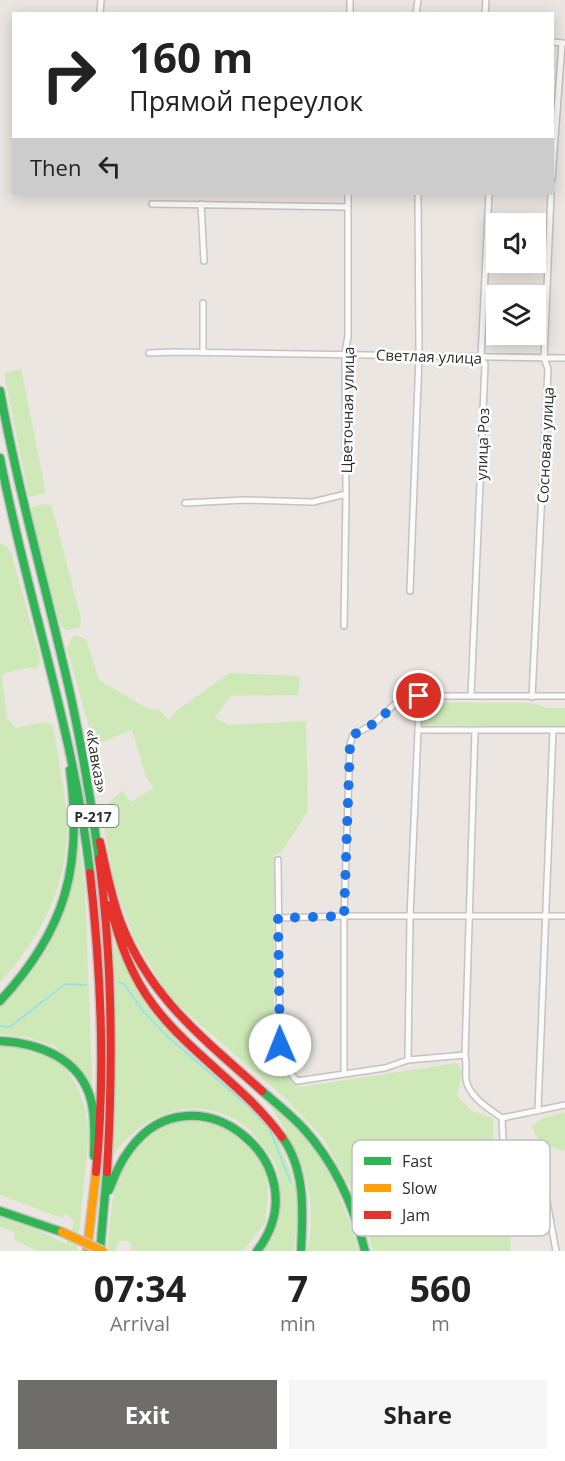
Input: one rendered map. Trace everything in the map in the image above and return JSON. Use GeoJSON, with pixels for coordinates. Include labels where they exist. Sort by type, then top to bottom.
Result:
{"type":"FeatureCollection","features":[{"type":"Feature","properties":{"kind":"main road","name":"«Кавказ»"},"geometry":{"type":"LineString","coordinates":[[0,391],[13,460],[73,707],[93,816],[110,987],[111,1083],[102,1251]]}},
{"type":"Feature","properties":{"kind":"main road","name":"«Кавказ»"},"geometry":{"type":"LineString","coordinates":[[0,458],[15,534],[69,748],[85,841],[98,976],[100,1115],[95,1178]]}},
{"type":"Feature","properties":{"kind":"main road"},"geometry":{"type":"LineString","coordinates":[[3,471],[14,513],[18,516],[21,510],[13,460]]}},
{"type":"Feature","properties":{"kind":"main road"},"geometry":{"type":"LineString","coordinates":[[42,637],[40,618],[21,547],[23,541],[26,541],[29,547],[45,594]]}},
{"type":"Feature","properties":{"kind":"main road"},"geometry":{"type":"LineString","coordinates":[[0,1001],[33,965],[64,904],[70,880],[76,833],[69,748]]}},
{"type":"Feature","properties":{"kind":"main road"},"geometry":{"type":"LineString","coordinates":[[93,816],[117,933],[136,978],[164,1017],[184,1039],[258,1105],[274,1123],[288,1146],[299,1173],[304,1201],[301,1251]]}},
{"type":"Feature","properties":{"kind":"main road"},"geometry":{"type":"LineString","coordinates":[[93,816],[115,906],[124,930],[151,980],[166,1002],[183,1020],[302,1126],[317,1144],[344,1186],[352,1211]]}},
{"type":"Feature","properties":{"kind":"main road"},"geometry":{"type":"LineString","coordinates":[[0,1041],[23,1042],[45,1048],[58,1054],[75,1071],[91,1100],[94,1117],[95,1178]]}},
{"type":"Feature","properties":{"kind":"main road"},"geometry":{"type":"LineString","coordinates":[[106,1200],[119,1161],[146,1131],[178,1117],[208,1117],[222,1121],[258,1149],[274,1178],[275,1214],[270,1230],[258,1251]]}},
{"type":"Feature","properties":{"kind":"main road","name":"Р-217"},"geometry":{"type":"LineString","coordinates":[[87,1251],[95,1178]]}},
{"type":"Feature","properties":{"kind":"main road"},"geometry":{"type":"LineString","coordinates":[[0,1206],[33,1218],[46,1226]]}},
{"type":"Feature","properties":{"kind":"main road"},"geometry":{"type":"LineString","coordinates":[[0,1211],[62,1232],[102,1251]]}},
{"type":"Feature","properties":{"kind":"main road"},"geometry":{"type":"LineString","coordinates":[[360,1236],[365,1251]]}},
{"type":"Feature","properties":{"kind":"street"},"geometry":{"type":"LineString","coordinates":[[554,156],[564,43]]}},
{"type":"Feature","properties":{"kind":"street","name":"Цветочная улица"},"geometry":{"type":"LineString","coordinates":[[344,626],[348,195]]}},
{"type":"Feature","properties":{"kind":"street"},"geometry":{"type":"LineString","coordinates":[[410,591],[419,357],[418,195]]}},
{"type":"Feature","properties":{"kind":"street","name":"улица Роз"},"geometry":{"type":"LineString","coordinates":[[471,696],[485,364],[481,358],[489,195]]}},
{"type":"Feature","properties":{"kind":"street","name":"Сосновая улица"},"geometry":{"type":"LineString","coordinates":[[532,697],[548,369],[544,358],[551,195]]}},
{"type":"Feature","properties":{"kind":"street"},"geometry":{"type":"LineString","coordinates":[[152,204],[348,207]]}},
{"type":"Feature","properties":{"kind":"street"},"geometry":{"type":"LineString","coordinates":[[201,204],[204,261]]}},
{"type":"Feature","properties":{"kind":"street"},"geometry":{"type":"LineString","coordinates":[[203,303],[203,352]]}},
{"type":"Feature","properties":{"kind":"street","name":"Светлая улица"},"geometry":{"type":"LineString","coordinates":[[149,354],[345,353],[419,357],[565,358]]}},
{"type":"Feature","properties":{"kind":"street"},"geometry":{"type":"LineString","coordinates":[[185,503],[244,500],[313,502],[346,494]]}},
{"type":"Feature","properties":{"kind":"street"},"geometry":{"type":"LineString","coordinates":[[344,1073],[344,916],[350,744],[353,735],[374,723],[398,700],[409,696],[565,696]]}},
{"type":"Feature","properties":{"kind":"street"},"geometry":{"type":"LineString","coordinates":[[408,1060],[410,918],[419,696]]}},
{"type":"Feature","properties":{"kind":"street"},"geometry":{"type":"LineString","coordinates":[[418,730],[565,730]]}},
{"type":"Feature","properties":{"kind":"street"},"geometry":{"type":"LineString","coordinates":[[475,730],[466,1079],[469,1088],[481,1102],[502,1118],[565,1105]]}},
{"type":"Feature","properties":{"kind":"street"},"geometry":{"type":"LineString","coordinates":[[538,1110],[553,730]]}},
{"type":"Feature","properties":{"kind":"street"},"geometry":{"type":"LineString","coordinates":[[278,860],[280,1045],[286,1068],[297,1081],[385,1068],[408,1060],[465,1055]]}},
{"type":"Feature","properties":{"kind":"street"},"geometry":{"type":"LineString","coordinates":[[278,918],[565,916]]}},
{"type":"Feature","properties":{"kind":"street"},"geometry":{"type":"LineString","coordinates":[[502,1118],[503,1140]]}},
{"type":"Feature","properties":{"kind":"street"},"geometry":{"type":"LineString","coordinates":[[550,1218],[556,1251]]}},
{"type":"Feature","properties":{"kind":"green space"},"geometry":{"type":"Polygon","coordinates":[[[21,369],[46,493],[29,497],[4,373],[21,369]]]}},
{"type":"Feature","properties":{"kind":"green space"},"geometry":{"type":"Polygon","coordinates":[[[45,504],[51,506],[55,518],[81,619],[80,628],[66,630],[61,626],[31,525],[32,507],[45,504]]]}},
{"type":"Feature","properties":{"kind":"green space"},"geometry":{"type":"Polygon","coordinates":[[[0,543],[6,546],[12,555],[40,658],[38,667],[35,669],[31,667],[5,673],[2,676],[7,718],[16,728],[43,722],[53,725],[65,797],[67,832],[60,879],[43,923],[30,944],[0,982],[0,543]]]}},
{"type":"Feature","properties":{"kind":"green space"},"geometry":{"type":"Polygon","coordinates":[[[75,635],[86,639],[99,680],[148,709],[159,710],[169,720],[176,711],[229,673],[300,676],[298,695],[230,696],[215,718],[229,725],[306,721],[308,811],[282,851],[274,855],[274,1046],[278,1059],[286,1074],[301,1087],[457,1063],[462,1073],[457,1096],[472,1111],[493,1118],[493,1140],[352,1140],[352,1191],[323,1138],[284,1097],[188,1014],[164,989],[133,936],[115,886],[103,821],[108,804],[122,791],[131,802],[154,788],[146,777],[132,730],[94,745],[67,649],[71,638],[75,635]]]}},
{"type":"Feature","properties":{"kind":"green space"},"geometry":{"type":"Polygon","coordinates":[[[422,702],[532,703],[548,708],[565,708],[565,727],[422,725],[422,702]]]}},
{"type":"Feature","properties":{"kind":"green space"},"geometry":{"type":"Polygon","coordinates":[[[79,841],[85,888],[93,1099],[73,1064],[55,1046],[27,1037],[0,1034],[0,1004],[34,968],[56,931],[70,889],[79,841]]]}},
{"type":"Feature","properties":{"kind":"green space"},"geometry":{"type":"Polygon","coordinates":[[[110,929],[132,981],[156,1015],[195,1057],[264,1120],[275,1135],[289,1166],[296,1190],[298,1213],[293,1251],[261,1251],[278,1224],[279,1178],[272,1158],[241,1123],[223,1114],[205,1109],[169,1112],[152,1119],[137,1130],[112,1158],[110,929]]]}},
{"type":"Feature","properties":{"kind":"green space"},"geometry":{"type":"Polygon","coordinates":[[[0,1046],[19,1046],[49,1056],[64,1066],[76,1084],[85,1108],[89,1134],[77,1251],[37,1251],[14,1239],[14,1232],[0,1227],[0,1215],[15,1219],[66,1244],[74,1222],[66,1213],[62,1218],[0,1195],[0,1046]]]}},
{"type":"Feature","properties":{"kind":"green space"},"geometry":{"type":"Polygon","coordinates":[[[269,1105],[295,1125],[317,1153],[334,1184],[359,1251],[307,1251],[311,1211],[309,1192],[298,1156],[269,1105]]]}},
{"type":"Feature","properties":{"kind":"green space"},"geometry":{"type":"Polygon","coordinates":[[[565,1112],[565,1151],[550,1147],[550,1140],[539,1140],[537,1137],[532,1126],[543,1118],[565,1112]]]}},
{"type":"Feature","properties":{"kind":"green space"},"geometry":{"type":"Polygon","coordinates":[[[181,1119],[205,1119],[227,1128],[246,1141],[266,1173],[268,1195],[265,1223],[243,1251],[131,1251],[131,1243],[124,1240],[118,1242],[115,1251],[107,1251],[113,1197],[123,1163],[131,1148],[143,1136],[161,1125],[181,1119]]]}},
{"type":"Feature","properties":{"kind":"green space"},"geometry":{"type":"Polygon","coordinates":[[[369,1236],[511,1236],[510,1251],[373,1251],[369,1236]]]}},
{"type":"Feature","properties":{"kind":"waterway"},"geometry":{"type":"LineString","coordinates":[[119,982],[124,984],[143,1011],[169,1038],[247,1105],[269,1128],[291,1183]]}},
{"type":"Feature","properties":{"kind":"waterway"},"geometry":{"type":"LineString","coordinates":[[0,1026],[10,1027],[65,984],[86,985]]}},
{"type":"Feature","properties":{"kind":"traffic: fast"},"geometry":{"type":"LineString","coordinates":[[0,391],[16,469],[72,702],[99,859]]}},
{"type":"Feature","properties":{"kind":"traffic: fast"},"geometry":{"type":"LineString","coordinates":[[0,458],[62,716],[83,820],[90,873]]}},
{"type":"Feature","properties":{"kind":"traffic: fast"},"geometry":{"type":"LineString","coordinates":[[0,1001],[41,948],[55,922],[65,895],[74,837],[70,770]]}},
{"type":"Feature","properties":{"kind":"traffic: fast"},"geometry":{"type":"LineString","coordinates":[[0,1041],[43,1049],[68,1063],[78,1073],[86,1085],[93,1107],[94,1156]]}},
{"type":"Feature","properties":{"kind":"traffic: fast"},"geometry":{"type":"LineString","coordinates":[[262,1091],[298,1123],[314,1141],[334,1170],[352,1210]]}},
{"type":"Feature","properties":{"kind":"traffic: fast"},"geometry":{"type":"LineString","coordinates":[[109,1190],[130,1149],[157,1125],[186,1116],[216,1120],[243,1135],[263,1158],[274,1186],[273,1218],[257,1251]]}},
{"type":"Feature","properties":{"kind":"traffic: fast"},"geometry":{"type":"LineString","coordinates":[[282,1137],[290,1150],[299,1178],[302,1207],[301,1251]]}},
{"type":"Feature","properties":{"kind":"traffic: fast"},"geometry":{"type":"LineString","coordinates":[[100,1251],[107,1172]]}},
{"type":"Feature","properties":{"kind":"traffic: fast"},"geometry":{"type":"LineString","coordinates":[[0,1211],[62,1232]]}},
{"type":"Feature","properties":{"kind":"traffic: fast"},"geometry":{"type":"LineString","coordinates":[[360,1236],[365,1251]]}},
{"type":"Feature","properties":{"kind":"traffic: slow"},"geometry":{"type":"LineString","coordinates":[[87,1251],[96,1172]]}},
{"type":"Feature","properties":{"kind":"traffic: slow"},"geometry":{"type":"LineString","coordinates":[[62,1232],[103,1251]]}},
{"type":"Feature","properties":{"kind":"traffic: jam"},"geometry":{"type":"LineString","coordinates":[[100,842],[117,913],[133,950],[147,974],[181,1016],[262,1091]]}},
{"type":"Feature","properties":{"kind":"traffic: jam"},"geometry":{"type":"LineString","coordinates":[[99,859],[107,937],[110,1015],[107,1172]]}},
{"type":"Feature","properties":{"kind":"traffic: jam"},"geometry":{"type":"LineString","coordinates":[[90,873],[101,1022],[101,1097],[96,1172]]}},
{"type":"Feature","properties":{"kind":"traffic: jam"},"geometry":{"type":"LineString","coordinates":[[110,905],[127,958],[154,1006],[185,1040],[252,1102],[282,1137]]}},
{"type":"Feature","properties":{"kind":"route"},"geometry":{"type":"LineString","coordinates":[[280,1045],[278,918],[344,916],[350,744],[353,735],[374,723],[398,700],[409,696],[419,696]]}}]}
